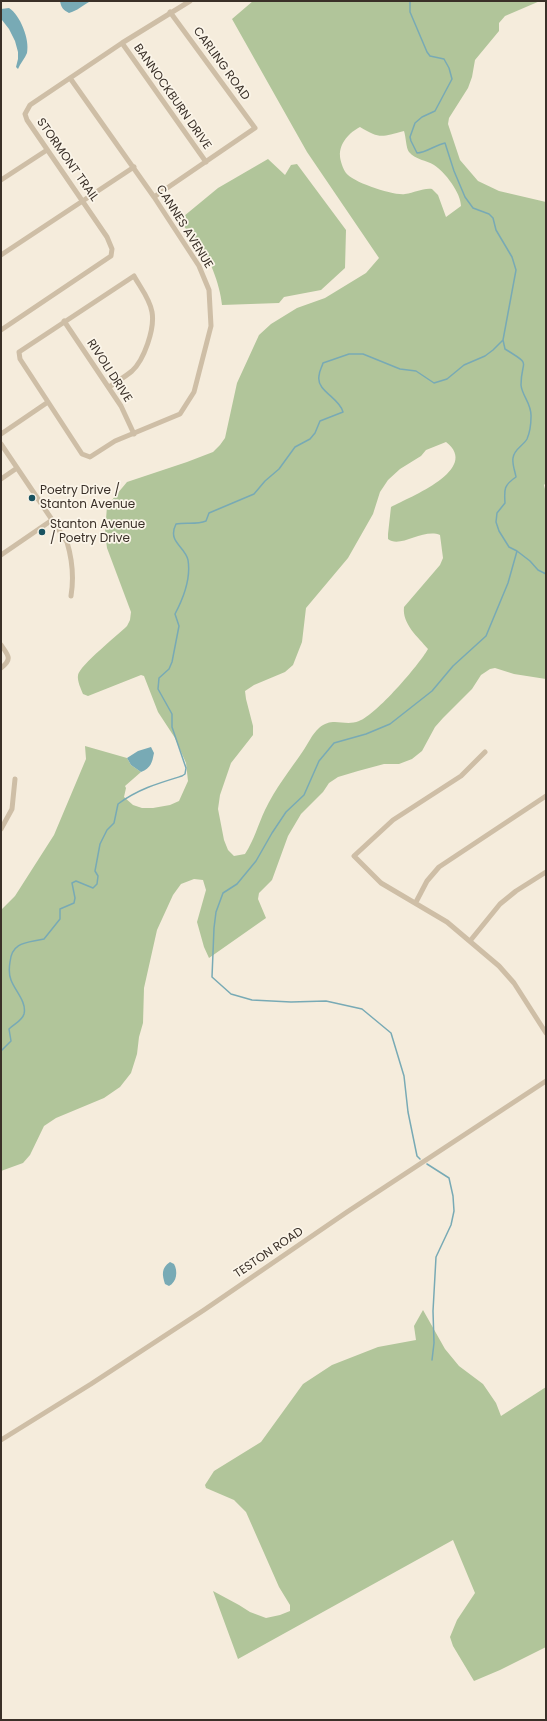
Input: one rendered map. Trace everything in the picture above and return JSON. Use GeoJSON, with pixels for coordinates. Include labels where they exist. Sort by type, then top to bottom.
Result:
{"type":"FeatureCollection","features":[{"type":"Feature","properties":{"kind":"street","name":"STORMONT TRAIL"},"geometry":{"type":"LineString","coordinates":[[1,330],[111,256],[112,249],[108,237],[27,120],[25,114],[30,105],[170,12],[190,1]]}},
{"type":"Feature","properties":{"kind":"street","name":"CARLING ROAD"},"geometry":{"type":"LineString","coordinates":[[170,12],[255,128],[206,162]]}},
{"type":"Feature","properties":{"kind":"street","name":"BANNOCKBURN DRIVE"},"geometry":{"type":"LineString","coordinates":[[122,44],[206,162]]}},
{"type":"Feature","properties":{"kind":"street","name":"CANNES AVENUE"},"geometry":{"type":"LineString","coordinates":[[64,321],[19,352],[20,359],[82,454],[90,457],[116,441],[180,414],[194,392],[211,326],[209,290],[199,266],[154,197],[70,78]]}},
{"type":"Feature","properties":{"kind":"street"},"geometry":{"type":"LineString","coordinates":[[1,180],[47,150]]}},
{"type":"Feature","properties":{"kind":"street"},"geometry":{"type":"LineString","coordinates":[[154,197],[206,162]]}},
{"type":"Feature","properties":{"kind":"street"},"geometry":{"type":"LineString","coordinates":[[1,255],[134,167]]}},
{"type":"Feature","properties":{"kind":"street"},"geometry":{"type":"LineString","coordinates":[[64,321],[134,276],[152,311],[153,323],[145,352],[133,370],[109,387]]}},
{"type":"Feature","properties":{"kind":"street","name":"RIVOLI DRIVE"},"geometry":{"type":"LineString","coordinates":[[64,321],[121,406],[134,434]]}},
{"type":"Feature","properties":{"kind":"street"},"geometry":{"type":"LineString","coordinates":[[1,434],[48,402]]}},
{"type":"Feature","properties":{"kind":"street"},"geometry":{"type":"LineString","coordinates":[[1,444],[63,535],[70,551],[73,583],[70,596]]}},
{"type":"Feature","properties":{"kind":"street"},"geometry":{"type":"LineString","coordinates":[[1,479],[17,468]]}},
{"type":"Feature","properties":{"kind":"street"},"geometry":{"type":"LineString","coordinates":[[1,555],[52,520]]}},
{"type":"Feature","properties":{"kind":"street"},"geometry":{"type":"LineString","coordinates":[[1,645],[8,655],[9,660],[1,668]]}},
{"type":"Feature","properties":{"kind":"street"},"geometry":{"type":"LineString","coordinates":[[485,752],[461,776],[393,820],[354,856],[381,882],[447,922],[510,977],[546,1033]]}},
{"type":"Feature","properties":{"kind":"street"},"geometry":{"type":"LineString","coordinates":[[1,829],[12,809],[15,779]]}},
{"type":"Feature","properties":{"kind":"street"},"geometry":{"type":"LineString","coordinates":[[416,902],[427,881],[439,867],[546,796]]}},
{"type":"Feature","properties":{"kind":"street"},"geometry":{"type":"LineString","coordinates":[[470,941],[493,912],[508,897],[546,872]]}},
{"type":"Feature","properties":{"kind":"street","name":"TESTON ROAD"},"geometry":{"type":"LineString","coordinates":[[1,1440],[197,1314],[346,1212],[546,1081]]}},
{"type":"Feature","properties":{"kind":"green space"},"geometry":{"type":"Polygon","coordinates":[[[253,1],[540,1],[505,16],[499,23],[499,31],[475,60],[472,77],[468,88],[449,118],[448,124],[460,160],[478,181],[499,191],[546,202],[546,483],[544,485],[546,493],[546,679],[514,674],[495,668],[490,669],[481,675],[472,689],[435,727],[422,751],[412,759],[399,764],[384,764],[358,771],[338,777],[329,783],[323,792],[301,814],[288,836],[272,880],[259,893],[258,899],[266,918],[209,958],[204,947],[197,922],[206,890],[203,880],[194,879],[181,884],[173,895],[157,930],[144,988],[143,1023],[139,1037],[137,1054],[131,1073],[120,1087],[104,1098],[56,1118],[44,1126],[30,1155],[23,1163],[1,1171],[1,910],[15,896],[54,835],[86,759],[85,746],[127,758],[131,765],[141,772],[125,786],[124,797],[133,805],[142,808],[153,808],[170,805],[179,801],[188,781],[186,763],[175,738],[158,712],[144,676],[141,675],[88,696],[83,694],[79,682],[78,675],[80,670],[127,626],[130,620],[131,612],[107,548],[105,533],[107,506],[127,482],[213,452],[225,438],[237,383],[259,335],[271,324],[297,308],[325,298],[366,273],[379,258],[307,152],[232,19],[253,1]],[[360,127],[346,138],[340,151],[340,158],[343,167],[350,177],[374,188],[392,193],[405,194],[425,189],[432,189],[438,195],[446,217],[461,206],[458,195],[452,183],[443,173],[431,163],[415,157],[409,152],[404,131],[381,136],[372,134],[360,127]],[[446,442],[426,450],[421,456],[400,469],[388,480],[380,492],[373,514],[348,558],[306,608],[302,642],[293,665],[285,672],[254,685],[245,691],[253,726],[253,735],[231,763],[220,795],[218,809],[224,840],[228,850],[234,856],[245,854],[273,795],[317,730],[324,724],[334,722],[354,723],[366,717],[386,700],[416,666],[428,649],[408,625],[404,613],[404,607],[440,565],[443,558],[440,535],[426,534],[399,542],[388,539],[388,534],[391,507],[426,489],[439,481],[449,472],[455,462],[454,452],[446,442]]]}},
{"type":"Feature","properties":{"kind":"green space"},"geometry":{"type":"Polygon","coordinates":[[[268,159],[285,175],[291,165],[297,164],[346,230],[345,268],[321,290],[284,297],[279,303],[222,305],[216,279],[201,246],[178,221],[218,188],[268,159]]]}},
{"type":"Feature","properties":{"kind":"green space"},"geometry":{"type":"Polygon","coordinates":[[[423,1310],[445,1349],[459,1366],[483,1384],[496,1403],[501,1416],[546,1387],[546,1647],[474,1681],[453,1646],[450,1637],[457,1620],[475,1593],[453,1540],[238,1659],[213,1591],[250,1612],[266,1618],[290,1611],[290,1605],[279,1587],[246,1512],[234,1500],[206,1488],[205,1485],[214,1471],[261,1442],[303,1384],[332,1365],[378,1347],[416,1340],[414,1326],[423,1310]]]}},
{"type":"Feature","properties":{"kind":"water"},"geometry":{"type":"Polygon","coordinates":[[[60,1],[91,1],[69,13],[65,11],[60,1]]]}},
{"type":"Feature","properties":{"kind":"water"},"geometry":{"type":"Polygon","coordinates":[[[9,8],[17,16],[26,34],[28,47],[27,53],[18,69],[16,67],[18,52],[15,41],[9,29],[2,20],[1,9],[9,8]]]}},
{"type":"Feature","properties":{"kind":"water"},"geometry":{"type":"Polygon","coordinates":[[[151,747],[154,753],[152,762],[147,769],[141,772],[131,765],[127,758],[138,751],[151,747]]]}},
{"type":"Feature","properties":{"kind":"water"},"geometry":{"type":"Polygon","coordinates":[[[170,1262],[174,1264],[176,1273],[174,1282],[169,1286],[165,1284],[163,1272],[167,1264],[170,1262]]]}},
{"type":"Feature","properties":{"kind":"waterway"},"geometry":{"type":"LineString","coordinates":[[410,1],[410,12],[427,52],[430,56],[444,59],[449,68],[452,79],[435,111],[422,117],[415,123],[410,137],[411,141],[417,153],[424,152],[445,143],[454,171],[465,197],[473,208],[489,214],[493,218],[496,230],[512,257],[516,270],[503,340],[505,349],[519,358],[524,364],[521,385],[523,393],[529,404],[531,422],[527,439],[514,455],[513,463],[516,477],[507,485],[505,503],[497,513],[496,522],[499,531],[509,547],[517,551],[530,561],[538,570],[546,574]]}},
{"type":"Feature","properties":{"kind":"waterway"},"geometry":{"type":"LineString","coordinates":[[1,1051],[11,1041],[9,1029],[20,1021],[24,1014],[24,1005],[10,976],[9,969],[11,955],[14,950],[27,942],[44,939],[60,919],[60,909],[74,903],[75,898],[72,883],[76,881],[93,888],[97,884],[98,876],[95,871],[100,844],[107,830],[114,823],[118,804],[141,790],[185,774],[186,768],[172,727],[172,714],[158,689],[159,678],[169,669],[172,662],[179,626],[175,614],[181,602],[189,567],[184,551],[175,540],[174,530],[176,524],[206,521],[209,513],[254,494],[265,481],[279,469],[295,447],[310,439],[315,433],[320,421],[343,412],[338,403],[321,386],[319,381],[319,372],[323,363],[349,354],[363,354],[400,369],[416,371],[434,383],[447,379],[464,365],[485,356],[503,340]]}},
{"type":"Feature","properties":{"kind":"waterway"},"geometry":{"type":"LineString","coordinates":[[420,1159],[417,1156],[408,1112],[404,1076],[391,1033],[362,1009],[326,1001],[291,1002],[252,1000],[231,994],[212,977],[216,912],[223,893],[237,884],[256,861],[286,812],[304,795],[319,761],[334,743],[366,734],[390,724],[432,691],[453,666],[486,636],[508,583],[517,551]]}},
{"type":"Feature","properties":{"kind":"waterway"},"geometry":{"type":"LineString","coordinates":[[427,1164],[449,1178],[453,1196],[454,1211],[451,1225],[436,1257],[433,1311],[434,1343],[432,1360]]}},
{"type":"Feature","properties":{"kind":"place","name":"Poetry Drive / Stanton Avenue"},"geometry":{"type":"Point","coordinates":[32,498]}},
{"type":"Feature","properties":{"kind":"place","name":"Stanton Avenue / Poetry Drive"},"geometry":{"type":"Point","coordinates":[42,532]}}]}
